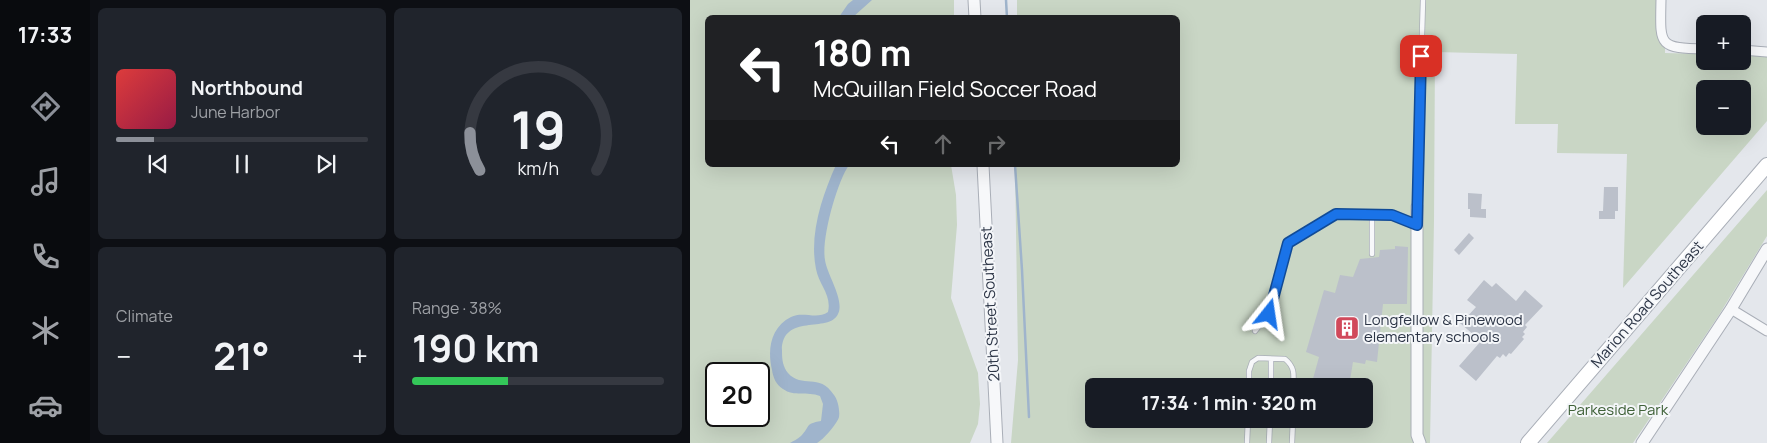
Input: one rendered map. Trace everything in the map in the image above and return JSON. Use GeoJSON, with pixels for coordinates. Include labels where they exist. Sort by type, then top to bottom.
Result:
{"type":"FeatureCollection","features":[{"type":"Feature","properties":{"kind":"main road","name":"Marion Road Southeast"},"geometry":{"type":"LineString","coordinates":[[1528,443],[1767,165]]}},
{"type":"Feature","properties":{"kind":"street"},"geometry":{"type":"LineString","coordinates":[[974,0],[975,15]]}},
{"type":"Feature","properties":{"kind":"street"},"geometry":{"type":"LineString","coordinates":[[1661,0],[1660,28],[1663,41],[1667,45],[1678,48],[1696,49]]}},
{"type":"Feature","properties":{"kind":"street"},"geometry":{"type":"LineString","coordinates":[[1751,51],[1767,52]]}},
{"type":"Feature","properties":{"kind":"street","name":"20th Street Southeast"},"geometry":{"type":"LineString","coordinates":[[983,167],[997,443]]}},
{"type":"Feature","properties":{"kind":"street"},"geometry":{"type":"LineString","coordinates":[[1417,207],[1417,435],[1420,443]]}},
{"type":"Feature","properties":{"kind":"street"},"geometry":{"type":"LineString","coordinates":[[1642,443],[1732,308],[1767,249]]}},
{"type":"Feature","properties":{"kind":"street"},"geometry":{"type":"LineString","coordinates":[[1732,308],[1767,331]]}},
{"type":"Feature","properties":{"kind":"lane"},"geometry":{"type":"LineString","coordinates":[[1417,207],[1423,0]]}},
{"type":"Feature","properties":{"kind":"lane"},"geometry":{"type":"LineString","coordinates":[[1255,331],[1269,314],[1288,243],[1336,214],[1392,215],[1417,225]]}},
{"type":"Feature","properties":{"kind":"lane"},"geometry":{"type":"LineString","coordinates":[[1372,215],[1372,254]]}},
{"type":"Feature","properties":{"kind":"lane"},"geometry":{"type":"LineString","coordinates":[[1249,378],[1252,362],[1258,358],[1285,359],[1294,370],[1294,378]]}},
{"type":"Feature","properties":{"kind":"lane"},"geometry":{"type":"LineString","coordinates":[[1271,358],[1271,378]]}},
{"type":"Feature","properties":{"kind":"lane"},"geometry":{"type":"LineString","coordinates":[[1247,443],[1248,428]]}},
{"type":"Feature","properties":{"kind":"lane"},"geometry":{"type":"LineString","coordinates":[[1269,443],[1270,428]]}},
{"type":"Feature","properties":{"kind":"lane"},"geometry":{"type":"LineString","coordinates":[[1292,428],[1292,443]]}},
{"type":"Feature","properties":{"kind":"green space"},"geometry":{"type":"Polygon","coordinates":[[[690,0],[954,0],[954,15],[705,15],[705,167],[951,167],[956,195],[957,225],[951,298],[978,373],[980,404],[978,424],[970,443],[690,443],[690,0]]]}},
{"type":"Feature","properties":{"kind":"green space"},"geometry":{"type":"Polygon","coordinates":[[[1017,0],[1666,0],[1665,53],[1696,54],[1696,70],[1751,70],[1751,55],[1767,57],[1767,121],[1623,288],[1627,154],[1557,153],[1558,124],[1515,124],[1517,54],[1435,52],[1430,443],[1011,443],[1018,360],[1015,167],[1180,167],[1180,15],[1017,15],[1017,0]]]}},
{"type":"Feature","properties":{"kind":"green space","name":"Parkeside Park"},"geometry":{"type":"Polygon","coordinates":[[[1767,190],[1767,236],[1719,315],[1633,443],[1547,443],[1767,190]]]}},
{"type":"Feature","properties":{"kind":"water"},"geometry":{"type":"Polygon","coordinates":[[[853,0],[872,0],[855,15],[840,15],[853,0]]]}},
{"type":"Feature","properties":{"kind":"water"},"geometry":{"type":"Polygon","coordinates":[[[835,167],[848,167],[831,211],[824,251],[826,266],[835,287],[840,308],[833,320],[797,328],[789,332],[784,340],[782,352],[785,368],[793,378],[817,382],[828,388],[837,400],[839,417],[830,432],[817,443],[790,443],[801,436],[810,424],[821,421],[823,404],[820,396],[792,393],[778,385],[772,373],[770,354],[772,339],[784,321],[791,317],[796,315],[819,315],[828,312],[827,295],[816,269],[814,256],[818,216],[835,167]]]}},
{"type":"Feature","properties":{"kind":"building"},"geometry":{"type":"Polygon","coordinates":[[[1604,187],[1618,187],[1618,211],[1615,211],[1615,219],[1599,219],[1599,211],[1603,211],[1604,187]]]}},
{"type":"Feature","properties":{"kind":"building"},"geometry":{"type":"Polygon","coordinates":[[[1468,193],[1482,194],[1481,209],[1486,209],[1486,218],[1470,217],[1468,193]]]}},
{"type":"Feature","properties":{"kind":"building"},"geometry":{"type":"Polygon","coordinates":[[[1469,233],[1474,238],[1459,255],[1454,250],[1469,233]]]}},
{"type":"Feature","properties":{"kind":"building","name":"Longfellow & Pinewood elementary schools"},"geometry":{"type":"Polygon","coordinates":[[[1395,246],[1408,247],[1407,304],[1383,304],[1377,362],[1366,360],[1365,364],[1353,362],[1350,378],[1313,378],[1319,357],[1306,352],[1324,290],[1335,293],[1340,275],[1353,277],[1360,259],[1379,257],[1380,250],[1395,249],[1395,246]]]}},
{"type":"Feature","properties":{"kind":"building"},"geometry":{"type":"Polygon","coordinates":[[[1484,280],[1492,287],[1496,283],[1516,301],[1525,290],[1543,306],[1525,325],[1527,327],[1522,337],[1524,339],[1511,354],[1509,353],[1506,357],[1503,354],[1500,358],[1497,356],[1476,381],[1459,366],[1481,341],[1454,318],[1458,313],[1465,319],[1476,307],[1467,300],[1484,280]]]}},
{"type":"Feature","properties":{"kind":"waterway"},"geometry":{"type":"LineString","coordinates":[[1006,0],[1007,15]]}},
{"type":"Feature","properties":{"kind":"waterway"},"geometry":{"type":"LineString","coordinates":[[1015,167],[1029,417]]}},
{"type":"Feature","properties":{"kind":"place","name":"Longfellow & Pinewood elementary schools"},"geometry":{"type":"Point","coordinates":[1347,328]}},
{"type":"Feature","properties":{"kind":"route"},"geometry":{"type":"LineString","coordinates":[[1269,314],[1288,243],[1336,214],[1392,215],[1417,225],[1421,56]]}}]}
